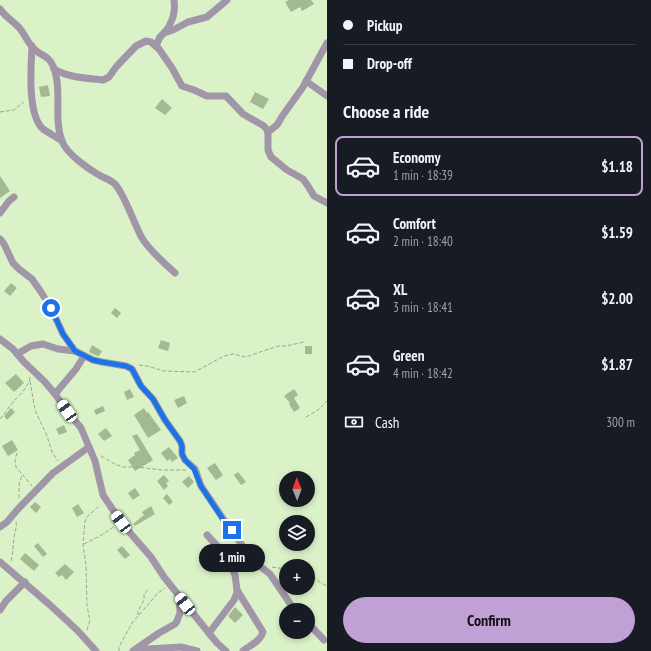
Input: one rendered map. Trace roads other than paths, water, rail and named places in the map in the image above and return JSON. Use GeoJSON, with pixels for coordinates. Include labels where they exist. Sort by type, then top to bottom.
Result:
{"type":"FeatureCollection","features":[{"type":"Feature","properties":{"kind":"street"},"geometry":{"type":"LineString","coordinates":[[156,46],[173,17],[174,0]]}},
{"type":"Feature","properties":{"kind":"street"},"geometry":{"type":"LineString","coordinates":[[164,33],[188,22],[204,19],[227,0]]}},
{"type":"Feature","properties":{"kind":"street"},"geometry":{"type":"LineString","coordinates":[[0,9],[4,15],[16,24],[35,50],[50,60],[58,82],[59,126],[62,141]]}},
{"type":"Feature","properties":{"kind":"street"},"geometry":{"type":"LineString","coordinates":[[54,69],[72,77],[103,80],[109,77],[116,67],[140,44],[146,41],[151,42],[156,46],[168,62],[182,86],[207,96],[226,96],[242,114],[264,126],[268,132],[268,150],[271,157],[287,170],[303,179],[314,196],[327,203]]}},
{"type":"Feature","properties":{"kind":"street"},"geometry":{"type":"LineString","coordinates":[[268,132],[278,126],[283,115],[306,81],[327,43]]}},
{"type":"Feature","properties":{"kind":"street"},"geometry":{"type":"LineString","coordinates":[[32,46],[32,96],[35,115],[38,122],[43,128],[62,141],[73,156],[94,173],[114,183],[143,239],[158,257],[175,273]]}},
{"type":"Feature","properties":{"kind":"street"},"geometry":{"type":"LineString","coordinates":[[306,81],[327,96]]}},
{"type":"Feature","properties":{"kind":"street"},"geometry":{"type":"LineString","coordinates":[[0,213],[3,204],[14,197]]}},
{"type":"Feature","properties":{"kind":"street"},"geometry":{"type":"LineString","coordinates":[[0,239],[15,265],[32,279],[41,292],[51,308],[63,334],[75,351]]}},
{"type":"Feature","properties":{"kind":"street"},"geometry":{"type":"LineString","coordinates":[[0,339],[8,344],[45,382],[81,428],[94,461],[103,495],[106,500],[121,522],[151,557],[170,584],[217,643],[225,650]]}},
{"type":"Feature","properties":{"kind":"street"},"geometry":{"type":"LineString","coordinates":[[17,354],[31,346],[39,344],[60,350],[75,351],[93,360],[126,366],[132,369],[141,386],[153,399],[165,420],[180,441],[182,446],[182,454],[185,460],[193,467],[201,486],[226,524],[232,530],[247,553],[256,563],[270,574],[290,603]]}},
{"type":"Feature","properties":{"kind":"street"},"geometry":{"type":"LineString","coordinates":[[55,394],[76,370],[84,356]]}},
{"type":"Feature","properties":{"kind":"street"},"geometry":{"type":"LineString","coordinates":[[0,527],[53,473],[90,450]]}},
{"type":"Feature","properties":{"kind":"street"},"geometry":{"type":"LineString","coordinates":[[207,535],[222,551],[231,566],[235,575],[237,590],[234,600],[209,633]]}},
{"type":"Feature","properties":{"kind":"street"},"geometry":{"type":"LineString","coordinates":[[0,562],[50,605],[96,651]]}},
{"type":"Feature","properties":{"kind":"street"},"geometry":{"type":"LineString","coordinates":[[0,610],[6,601],[25,582]]}},
{"type":"Feature","properties":{"kind":"street"},"geometry":{"type":"LineString","coordinates":[[237,590],[262,632],[262,636],[258,641],[248,646],[243,651]]}},
{"type":"Feature","properties":{"kind":"street"},"geometry":{"type":"LineString","coordinates":[[136,649],[178,621],[180,613],[180,596]]}},
{"type":"Feature","properties":{"kind":"street"},"geometry":{"type":"LineString","coordinates":[[315,630],[324,640]]}},
{"type":"Feature","properties":{"kind":"street"},"geometry":{"type":"LineString","coordinates":[[136,649],[181,647],[197,651]]}}]}
